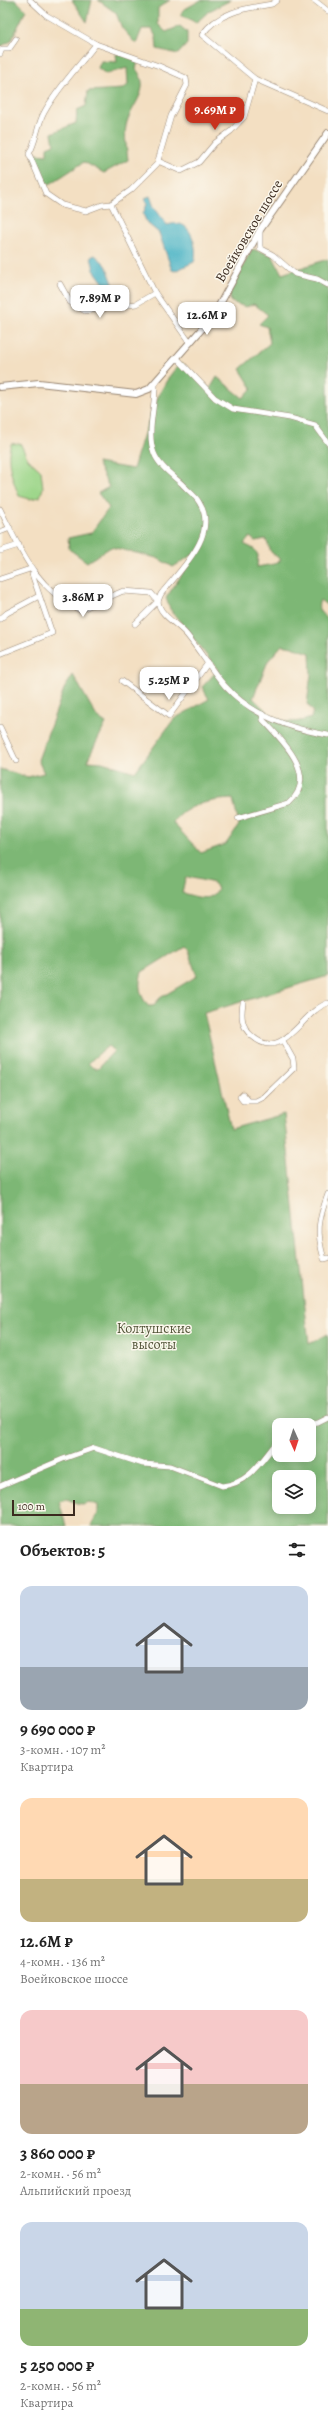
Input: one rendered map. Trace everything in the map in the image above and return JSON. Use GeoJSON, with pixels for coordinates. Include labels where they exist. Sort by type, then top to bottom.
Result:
{"type":"FeatureCollection","features":[{"type":"Feature","properties":{"kind":"street"},"geometry":{"type":"LineString","coordinates":[[30,0],[46,15],[96,44],[159,66],[186,78],[186,85],[171,116],[158,161],[140,182],[111,204],[102,205],[86,211],[62,205],[46,194],[29,154],[36,141],[39,126],[45,111],[96,44]]}},
{"type":"Feature","properties":{"kind":"street"},"geometry":{"type":"LineString","coordinates":[[277,0],[272,4],[233,12],[221,17],[212,23],[202,35],[255,79],[328,111]]}},
{"type":"Feature","properties":{"kind":"street"},"geometry":{"type":"LineString","coordinates":[[314,0],[328,11]]}},
{"type":"Feature","properties":{"kind":"street"},"geometry":{"type":"LineString","coordinates":[[0,54],[2,49],[9,49],[16,39]]}},
{"type":"Feature","properties":{"kind":"street"},"geometry":{"type":"LineString","coordinates":[[158,161],[181,171],[199,162],[215,143],[231,131],[244,116],[255,79]]}},
{"type":"Feature","properties":{"kind":"street","name":"Воейковское шоссе"},"geometry":{"type":"LineString","coordinates":[[0,387],[39,383],[136,394],[143,392],[155,383],[214,315],[260,230],[328,133]]}},
{"type":"Feature","properties":{"kind":"street"},"geometry":{"type":"LineString","coordinates":[[111,204],[155,293],[190,343]]}},
{"type":"Feature","properties":{"kind":"street"},"geometry":{"type":"LineString","coordinates":[[260,230],[260,248],[273,255],[295,274],[316,279],[328,285]]}},
{"type":"Feature","properties":{"kind":"street"},"geometry":{"type":"LineString","coordinates":[[60,284],[70,302],[84,311],[136,304],[155,293]]}},
{"type":"Feature","properties":{"kind":"street"},"geometry":{"type":"LineString","coordinates":[[177,358],[215,398],[233,409],[290,418],[315,425],[328,443]]}},
{"type":"Feature","properties":{"kind":"street"},"geometry":{"type":"LineString","coordinates":[[136,624],[158,601],[161,594],[199,544],[204,524],[203,511],[198,502],[160,464],[154,453],[152,436],[156,397],[155,383]]}},
{"type":"Feature","properties":{"kind":"street"},"geometry":{"type":"LineString","coordinates":[[0,509],[30,569],[52,633],[0,654]]}},
{"type":"Feature","properties":{"kind":"street"},"geometry":{"type":"LineString","coordinates":[[0,532],[10,528]]}},
{"type":"Feature","properties":{"kind":"street"},"geometry":{"type":"LineString","coordinates":[[0,551],[19,545]]}},
{"type":"Feature","properties":{"kind":"street"},"geometry":{"type":"LineString","coordinates":[[30,569],[50,590],[68,604],[80,610],[123,591],[151,593],[158,601],[162,612],[187,635],[226,687],[262,714],[290,726],[328,735]]}},
{"type":"Feature","properties":{"kind":"street"},"geometry":{"type":"LineString","coordinates":[[0,579],[30,569]]}},
{"type":"Feature","properties":{"kind":"street"},"geometry":{"type":"LineString","coordinates":[[0,619],[7,613],[40,596]]}},
{"type":"Feature","properties":{"kind":"street"},"geometry":{"type":"LineString","coordinates":[[122,681],[169,716],[208,663]]}},
{"type":"Feature","properties":{"kind":"street"},"geometry":{"type":"LineString","coordinates":[[238,818],[289,803],[299,786],[298,764],[287,747],[263,720],[262,714]]}},
{"type":"Feature","properties":{"kind":"street"},"geometry":{"type":"LineString","coordinates":[[0,727],[16,761]]}},
{"type":"Feature","properties":{"kind":"street"},"geometry":{"type":"LineString","coordinates":[[243,1003],[241,1016],[251,1036],[266,1044],[283,1041],[311,1014],[328,1003]]}},
{"type":"Feature","properties":{"kind":"street"},"geometry":{"type":"LineString","coordinates":[[248,1100],[256,1101],[264,1097],[294,1068],[294,1059],[283,1041]]}},
{"type":"Feature","properties":{"kind":"street"},"geometry":{"type":"LineString","coordinates":[[328,1194],[318,1226],[324,1259],[328,1258]]}},
{"type":"Feature","properties":{"kind":"street"},"geometry":{"type":"LineString","coordinates":[[316,1422],[328,1417]]}},
{"type":"Feature","properties":{"kind":"street"},"geometry":{"type":"LineString","coordinates":[[0,1486],[63,1459],[94,1448],[143,1464],[170,1466],[222,1486],[228,1486],[248,1477],[272,1448]]}},
{"type":"Feature","properties":{"kind":"green space"},"geometry":{"type":"Polygon","coordinates":[[[0,0],[16,0],[26,10],[11,41],[0,47],[0,0]]]}},
{"type":"Feature","properties":{"kind":"green space"},"geometry":{"type":"Polygon","coordinates":[[[72,0],[92,0],[87,22],[72,0]]]}},
{"type":"Feature","properties":{"kind":"green space"},"geometry":{"type":"Polygon","coordinates":[[[98,0],[170,0],[158,8],[158,24],[166,32],[180,26],[187,32],[187,44],[178,54],[157,49],[156,37],[152,29],[142,29],[136,44],[122,28],[116,13],[98,0]]]}},
{"type":"Feature","properties":{"kind":"green space"},"geometry":{"type":"Polygon","coordinates":[[[201,0],[231,0],[209,11],[196,23],[181,14],[183,10],[201,0]]]}},
{"type":"Feature","properties":{"kind":"green space"},"geometry":{"type":"Polygon","coordinates":[[[116,54],[125,55],[138,61],[136,69],[141,77],[142,84],[139,98],[128,118],[125,130],[128,160],[104,173],[84,162],[47,186],[34,159],[37,154],[47,155],[47,147],[54,144],[52,133],[76,123],[77,110],[86,106],[88,91],[123,89],[128,85],[127,68],[106,74],[98,68],[101,61],[117,62],[116,54]]]}},
{"type":"Feature","properties":{"kind":"green space","name":"Колтушские высоты"},"geometry":{"type":"Polygon","coordinates":[[[252,249],[272,255],[282,274],[328,259],[328,606],[320,600],[319,609],[328,619],[328,976],[204,1013],[231,1129],[284,1114],[309,1344],[328,1334],[328,1526],[91,1526],[98,1514],[98,1505],[89,1502],[80,1504],[66,1499],[59,1501],[66,1526],[0,1526],[0,769],[28,777],[44,773],[38,760],[64,689],[73,675],[97,717],[106,723],[87,761],[102,762],[135,772],[174,719],[209,699],[202,687],[218,670],[170,609],[166,598],[197,552],[173,567],[157,558],[111,547],[87,562],[69,549],[68,538],[91,533],[109,508],[98,493],[109,487],[97,463],[133,469],[158,396],[174,371],[182,363],[210,389],[217,377],[243,398],[252,388],[240,369],[270,343],[267,327],[259,324],[268,315],[254,304],[246,307],[231,302],[229,293],[252,249]],[[250,537],[244,544],[254,549],[258,555],[257,567],[274,564],[281,560],[271,552],[266,539],[255,541],[250,537]],[[282,645],[268,661],[253,698],[266,711],[279,719],[293,722],[311,718],[313,711],[307,704],[311,674],[310,653],[282,645]],[[233,799],[216,800],[192,807],[185,811],[173,823],[201,853],[226,844],[239,825],[233,799]],[[188,877],[185,879],[182,893],[203,898],[212,896],[218,888],[214,883],[188,877]],[[184,946],[142,972],[140,989],[148,1006],[153,1006],[160,998],[197,976],[187,949],[184,946]],[[108,1046],[88,1063],[93,1068],[98,1068],[114,1051],[108,1046]]]}},
{"type":"Feature","properties":{"kind":"green space"},"geometry":{"type":"Polygon","coordinates":[[[20,443],[28,459],[41,471],[43,488],[40,497],[30,499],[19,496],[10,470],[9,450],[11,444],[20,443]]]}},
{"type":"Feature","properties":{"kind":"water"},"geometry":{"type":"Polygon","coordinates":[[[150,196],[154,207],[167,225],[180,224],[184,226],[191,234],[195,246],[194,262],[175,271],[172,270],[159,233],[147,223],[143,214],[147,204],[145,198],[150,196]]]}},
{"type":"Feature","properties":{"kind":"water"},"geometry":{"type":"Polygon","coordinates":[[[95,255],[106,265],[114,286],[108,289],[94,270],[91,257],[95,255]]]}}]}
